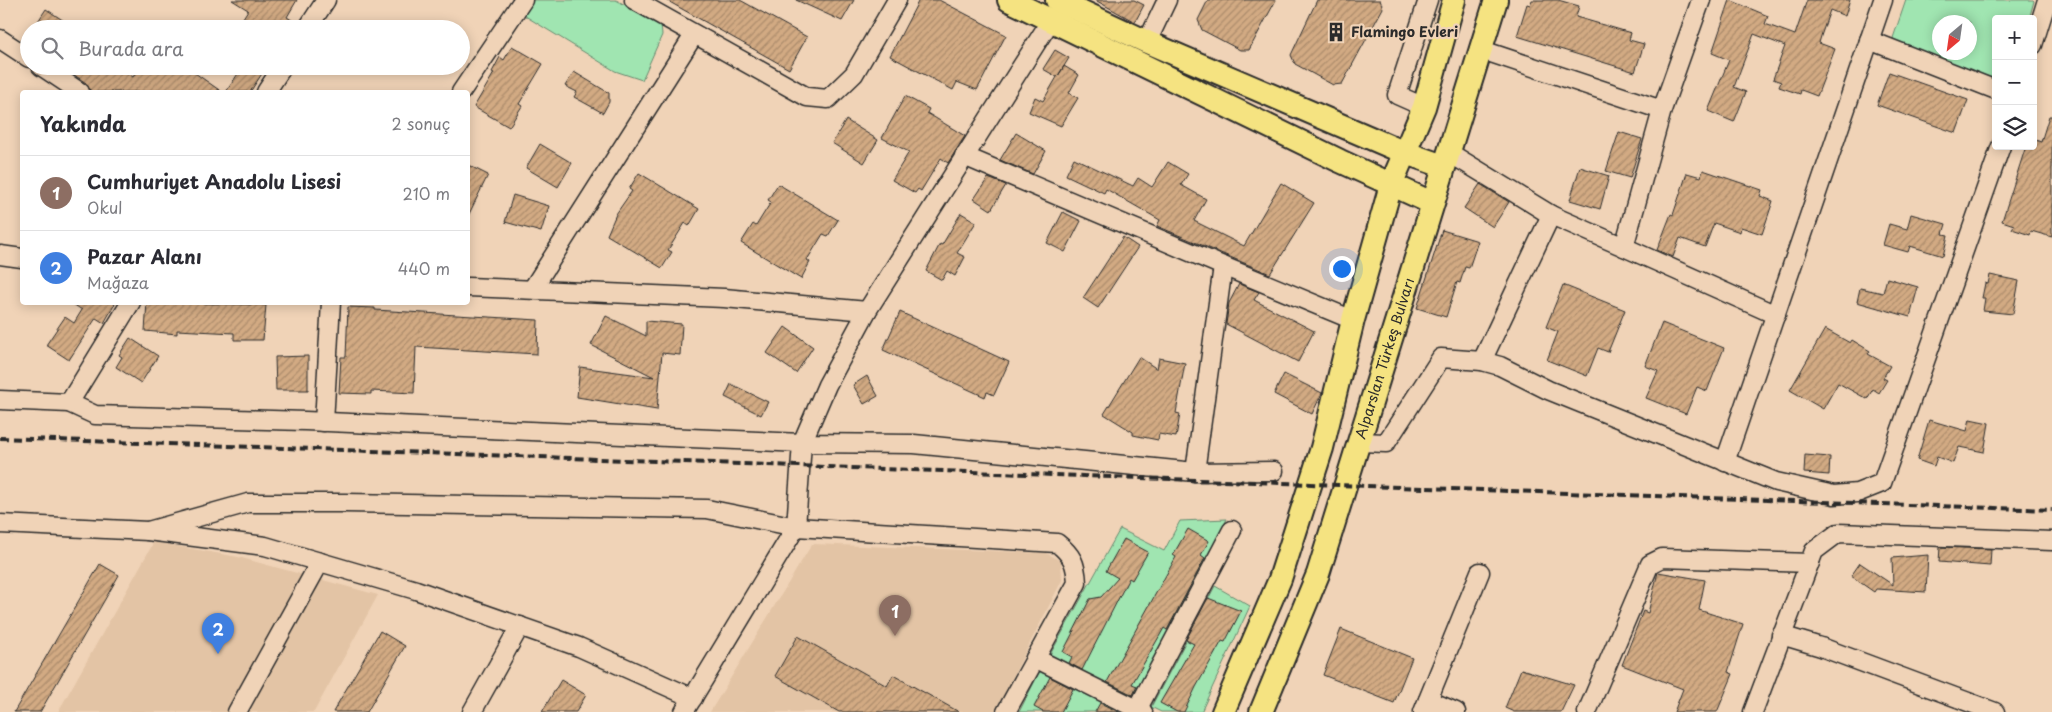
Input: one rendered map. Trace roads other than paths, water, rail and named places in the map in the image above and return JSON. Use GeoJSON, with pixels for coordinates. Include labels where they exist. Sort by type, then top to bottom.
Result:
{"type":"FeatureCollection","features":[{"type":"Feature","properties":{"kind":"main road"},"geometry":{"type":"LineString","coordinates":[[1009,0],[1054,10],[1147,42],[1403,152],[1445,159]]}},
{"type":"Feature","properties":{"kind":"main road"},"geometry":{"type":"LineString","coordinates":[[1223,712],[1280,579],[1322,448],[1352,320],[1391,185],[1403,152],[1424,106],[1454,0]]}},
{"type":"Feature","properties":{"kind":"main road","name":"Alparslan Türkeş Bulvarı"},"geometry":{"type":"LineString","coordinates":[[1261,712],[1318,574],[1361,442],[1445,159],[1482,50],[1496,0]]}},
{"type":"Feature","properties":{"kind":"main road"},"geometry":{"type":"LineString","coordinates":[[1054,10],[1391,185],[1432,203]]}},
{"type":"Feature","properties":{"kind":"street"},"geometry":{"type":"LineString","coordinates":[[313,20],[326,0]]}},
{"type":"Feature","properties":{"kind":"street"},"geometry":{"type":"LineString","coordinates":[[462,90],[523,0]]}},
{"type":"Feature","properties":{"kind":"street"},"geometry":{"type":"LineString","coordinates":[[634,0],[807,97],[828,99],[854,74],[897,0]]}},
{"type":"Feature","properties":{"kind":"street"},"geometry":{"type":"LineString","coordinates":[[1147,42],[1167,0]]}},
{"type":"Feature","properties":{"kind":"street"},"geometry":{"type":"LineString","coordinates":[[1424,106],[1397,94],[1428,0]]}},
{"type":"Feature","properties":{"kind":"street"},"geometry":{"type":"LineString","coordinates":[[1624,247],[1662,110],[1701,0]]}},
{"type":"Feature","properties":{"kind":"street"},"geometry":{"type":"LineString","coordinates":[[1725,462],[1883,0]]}},
{"type":"Feature","properties":{"kind":"street"},"geometry":{"type":"LineString","coordinates":[[2037,32],[2047,0]]}},
{"type":"Feature","properties":{"kind":"street"},"geometry":{"type":"LineString","coordinates":[[0,524],[148,531],[266,546],[416,590],[579,647],[689,705],[796,527],[802,443],[827,385],[867,311],[1054,10]]}},
{"type":"Feature","properties":{"kind":"street"},"geometry":{"type":"LineString","coordinates":[[533,288],[694,35]]}},
{"type":"Feature","properties":{"kind":"street"},"geometry":{"type":"LineString","coordinates":[[0,39],[20,52]]}},
{"type":"Feature","properties":{"kind":"street"},"geometry":{"type":"LineString","coordinates":[[1869,40],[1992,88]]}},
{"type":"Feature","properties":{"kind":"street"},"geometry":{"type":"LineString","coordinates":[[1482,50],[1662,110]]}},
{"type":"Feature","properties":{"kind":"street"},"geometry":{"type":"LineString","coordinates":[[54,75],[77,90]]}},
{"type":"Feature","properties":{"kind":"street"},"geometry":{"type":"LineString","coordinates":[[267,90],[277,75]]}},
{"type":"Feature","properties":{"kind":"street"},"geometry":{"type":"LineString","coordinates":[[1361,442],[1386,443],[1441,358],[1482,362],[1500,366],[1548,390],[1776,482],[1834,495],[1857,493],[1882,483],[2000,150]]}},
{"type":"Feature","properties":{"kind":"street"},"geometry":{"type":"LineString","coordinates":[[964,156],[1352,320]]}},
{"type":"Feature","properties":{"kind":"street"},"geometry":{"type":"LineString","coordinates":[[1445,159],[1551,216],[1776,315]]}},
{"type":"Feature","properties":{"kind":"street"},"geometry":{"type":"LineString","coordinates":[[1482,362],[1551,216]]}},
{"type":"Feature","properties":{"kind":"street"},"geometry":{"type":"LineString","coordinates":[[0,255],[20,258]]}},
{"type":"Feature","properties":{"kind":"street"},"geometry":{"type":"LineString","coordinates":[[1195,472],[1223,266]]}},
{"type":"Feature","properties":{"kind":"street"},"geometry":{"type":"LineString","coordinates":[[470,287],[533,288],[724,298],[867,311]]}},
{"type":"Feature","properties":{"kind":"street"},"geometry":{"type":"LineString","coordinates":[[69,403],[130,305]]}},
{"type":"Feature","properties":{"kind":"street"},"geometry":{"type":"LineString","coordinates":[[324,422],[331,305]]}},
{"type":"Feature","properties":{"kind":"street"},"geometry":{"type":"LineString","coordinates":[[0,400],[69,403],[95,415],[324,422],[802,443],[914,444],[1195,472],[1274,472]]}},
{"type":"Feature","properties":{"kind":"street"},"geometry":{"type":"LineString","coordinates":[[148,531],[248,503],[708,509],[796,527],[1057,542],[1069,552],[1076,564],[1077,583],[1006,712]]}},
{"type":"Feature","properties":{"kind":"street"},"geometry":{"type":"LineString","coordinates":[[1035,658],[1139,711],[1232,530]]}},
{"type":"Feature","properties":{"kind":"street"},"geometry":{"type":"LineString","coordinates":[[1753,712],[1814,551],[1838,533],[2052,541]]}},
{"type":"Feature","properties":{"kind":"street"},"geometry":{"type":"LineString","coordinates":[[1587,712],[1650,564],[1662,558],[1810,563]]}},
{"type":"Feature","properties":{"kind":"street"},"geometry":{"type":"LineString","coordinates":[[237,712],[320,562]]}},
{"type":"Feature","properties":{"kind":"street"},"geometry":{"type":"LineString","coordinates":[[1456,712],[1425,706],[1480,572]]}},
{"type":"Feature","properties":{"kind":"street"},"geometry":{"type":"LineString","coordinates":[[472,712],[520,626]]}},
{"type":"Feature","properties":{"kind":"street"},"geometry":{"type":"LineString","coordinates":[[1781,635],[1821,647],[1995,712]]}},
{"type":"Feature","properties":{"kind":"railway"},"geometry":{"type":"LineString","coordinates":[[0,438],[2052,510]]}},
{"type":"Feature","properties":{"kind":"place","name":"Flamingo Evleri"},"geometry":{"type":"Point","coordinates":[1336,32]}},
{"type":"Feature","properties":{"kind":"place","name":"Cumhuriyet Anadolu Lisesi"},"geometry":{"type":"Point","coordinates":[895,636]}},
{"type":"Feature","properties":{"kind":"place","name":"Pazar Alanı"},"geometry":{"type":"Point","coordinates":[218,654]}}]}
